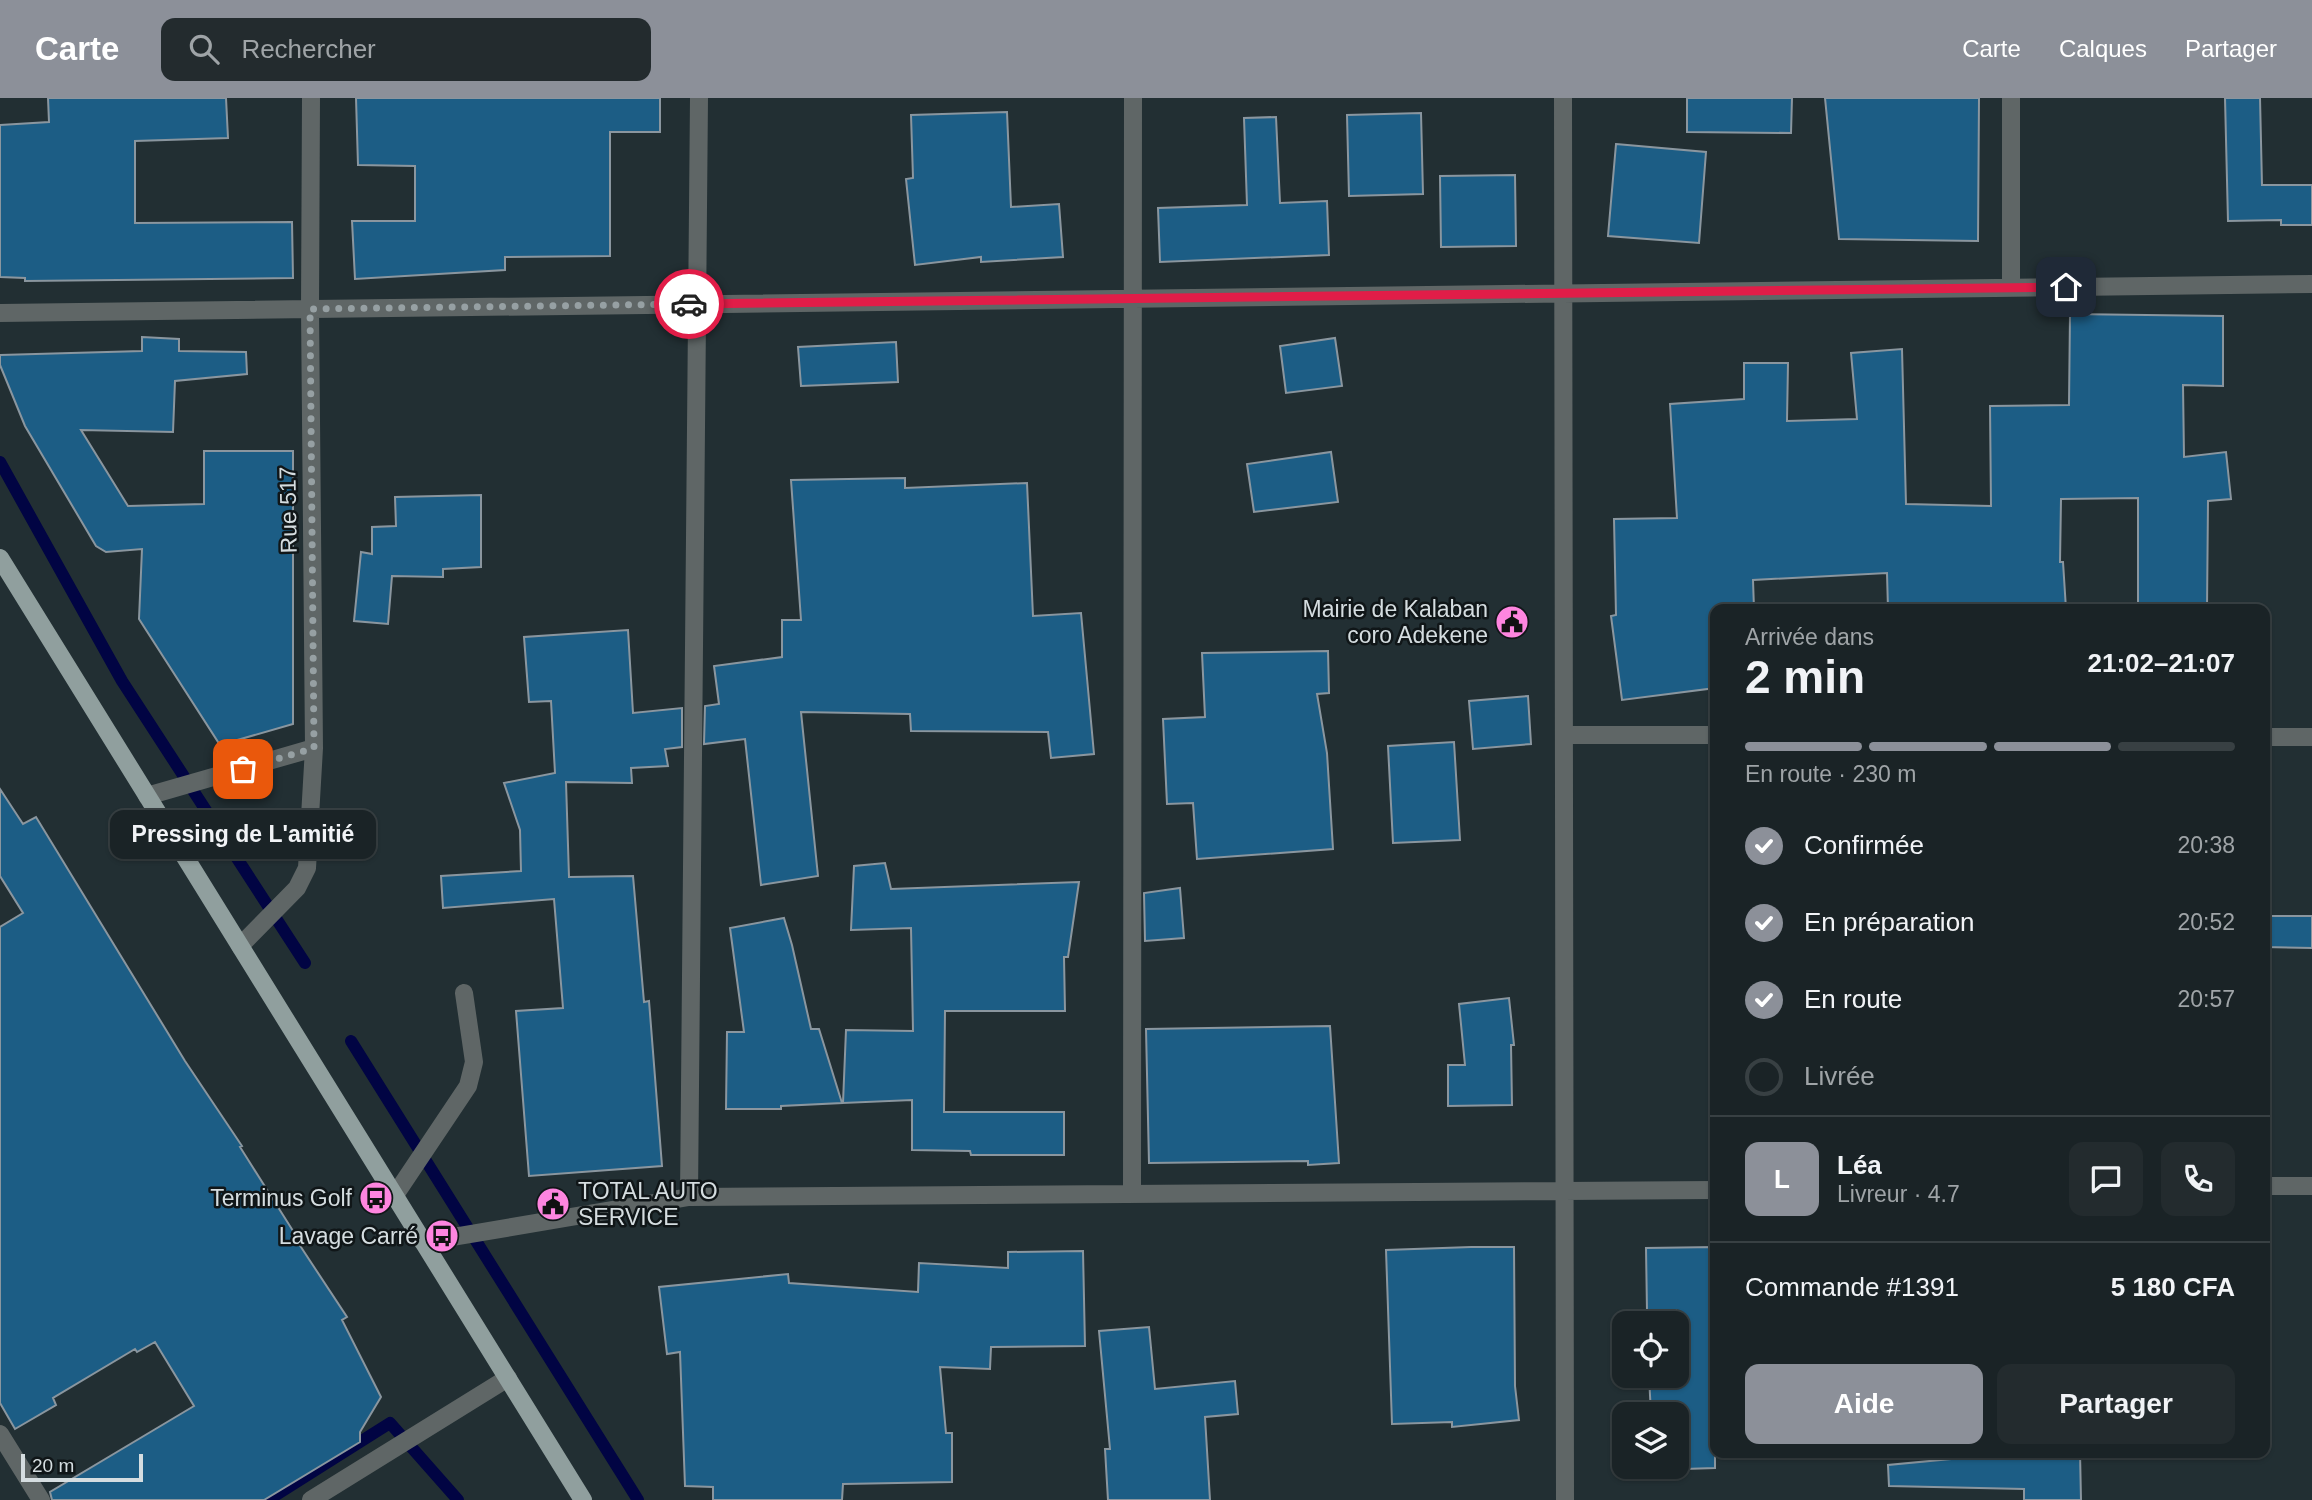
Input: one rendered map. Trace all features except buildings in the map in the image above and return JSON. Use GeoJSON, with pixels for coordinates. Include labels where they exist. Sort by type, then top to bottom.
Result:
{"type":"FeatureCollection","features":[{"type":"Feature","properties":{"kind":"main road"},"geometry":{"type":"LineString","coordinates":[[0,558],[583,1500]]}},
{"type":"Feature","properties":{"kind":"street","name":"Rue 517"},"geometry":{"type":"LineString","coordinates":[[240,946],[297,888],[307,868],[314,748],[311,98]]}},
{"type":"Feature","properties":{"kind":"street"},"geometry":{"type":"LineString","coordinates":[[689,1197],[699,98]]}},
{"type":"Feature","properties":{"kind":"street"},"geometry":{"type":"LineString","coordinates":[[1132,1194],[1133,98]]}},
{"type":"Feature","properties":{"kind":"street"},"geometry":{"type":"LineString","coordinates":[[1563,98],[1565,1500]]}},
{"type":"Feature","properties":{"kind":"street"},"geometry":{"type":"LineString","coordinates":[[2011,98],[2011,288]]}},
{"type":"Feature","properties":{"kind":"street"},"geometry":{"type":"LineString","coordinates":[[0,313],[2312,284]]}},
{"type":"Feature","properties":{"kind":"street"},"geometry":{"type":"LineString","coordinates":[[1564,735],[1710,735]]}},
{"type":"Feature","properties":{"kind":"street"},"geometry":{"type":"LineString","coordinates":[[2270,737],[2312,737]]}},
{"type":"Feature","properties":{"kind":"street"},"geometry":{"type":"LineString","coordinates":[[147,796],[314,748]]}},
{"type":"Feature","properties":{"kind":"street"},"geometry":{"type":"LineString","coordinates":[[395,1195],[468,1086],[474,1062],[464,993]]}},
{"type":"Feature","properties":{"kind":"street"},"geometry":{"type":"LineString","coordinates":[[2270,1186],[2312,1186]]}},
{"type":"Feature","properties":{"kind":"street"},"geometry":{"type":"LineString","coordinates":[[423,1242],[689,1197],[1710,1190]]}},
{"type":"Feature","properties":{"kind":"street"},"geometry":{"type":"LineString","coordinates":[[311,1500],[508,1378]]}},
{"type":"Feature","properties":{"kind":"street"},"geometry":{"type":"LineString","coordinates":[[0,1434],[41,1500]]}},
{"type":"Feature","properties":{"kind":"waterway"},"geometry":{"type":"LineString","coordinates":[[0,462],[122,681],[305,963]]}},
{"type":"Feature","properties":{"kind":"waterway"},"geometry":{"type":"LineString","coordinates":[[351,1041],[638,1500]]}},
{"type":"Feature","properties":{"kind":"waterway"},"geometry":{"type":"LineString","coordinates":[[268,1500],[390,1423],[458,1500]]}},
{"type":"Feature","properties":{"kind":"way so far"},"geometry":{"type":"LineString","coordinates":[[243,769],[314,748],[310,309],[689,304]]}},
{"type":"Feature","properties":{"kind":"place","name":"Mairie de Kalaban coro Adekene"},"geometry":{"type":"Point","coordinates":[1512,622]}},
{"type":"Feature","properties":{"kind":"place","name":"Pressing de L'amitié"},"geometry":{"type":"Point","coordinates":[243,769]}},
{"type":"Feature","properties":{"kind":"place","name":"Terminus Golf"},"geometry":{"type":"Point","coordinates":[376,1198]}},
{"type":"Feature","properties":{"kind":"place","name":"TOTAL AUTO SERVICE"},"geometry":{"type":"Point","coordinates":[553,1204]}},
{"type":"Feature","properties":{"kind":"place","name":"Lavage Carré"},"geometry":{"type":"Point","coordinates":[442,1236]}},
{"type":"Feature","properties":{"kind":"route"},"geometry":{"type":"LineString","coordinates":[[689,304],[2066,287]]}}]}
